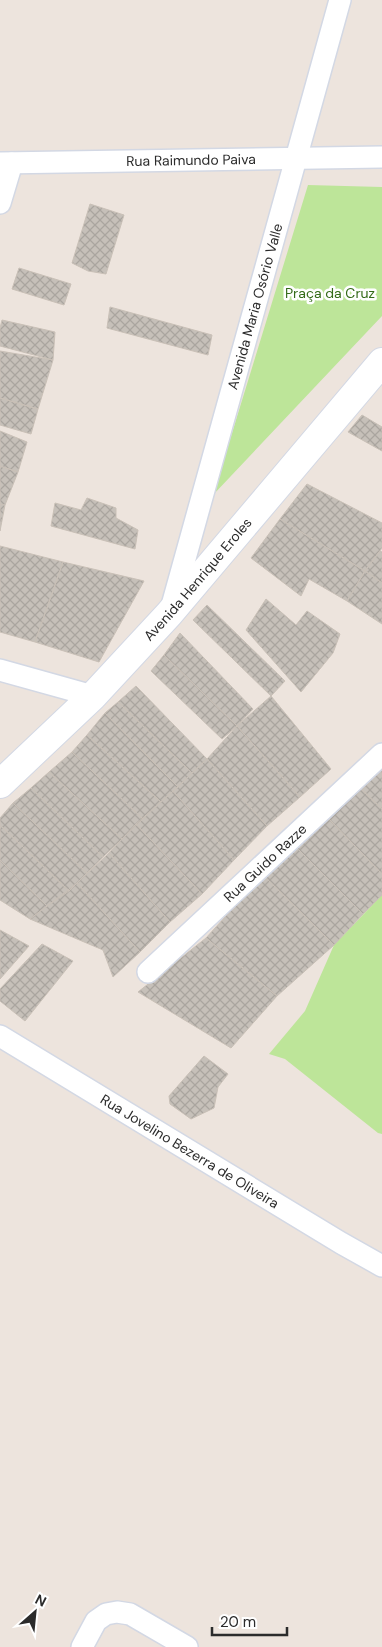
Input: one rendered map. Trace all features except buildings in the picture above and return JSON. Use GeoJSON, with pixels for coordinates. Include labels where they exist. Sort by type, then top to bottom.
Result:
{"type":"FeatureCollection","features":[{"type":"Feature","properties":{"kind":"main road","name":"Avenida Henrique Eroles"},"geometry":{"type":"LineString","coordinates":[[0,784],[93,696],[170,614],[382,362]]}},
{"type":"Feature","properties":{"kind":"street","name":"Avenida Maria Osório Valle"},"geometry":{"type":"LineString","coordinates":[[170,614],[340,0]]}},
{"type":"Feature","properties":{"kind":"street","name":"Rua Raimundo Paiva"},"geometry":{"type":"LineString","coordinates":[[6,163],[382,158]]}},
{"type":"Feature","properties":{"kind":"street"},"geometry":{"type":"LineString","coordinates":[[0,204],[6,163]]}},
{"type":"Feature","properties":{"kind":"street"},"geometry":{"type":"LineString","coordinates":[[0,670],[93,696]]}},
{"type":"Feature","properties":{"kind":"street","name":"Rua Guido Razze"},"geometry":{"type":"LineString","coordinates":[[148,972],[382,754]]}},
{"type":"Feature","properties":{"kind":"street","name":"Rua Jovelino Bezerra de Oliveira"},"geometry":{"type":"LineString","coordinates":[[0,1036],[340,1243],[382,1266]]}},
{"type":"Feature","properties":{"kind":"street"},"geometry":{"type":"LineString","coordinates":[[82,1647],[96,1621],[106,1614],[117,1612],[130,1614],[187,1647]]}},
{"type":"Feature","properties":{"kind":"green space","name":"Praça da Cruz"},"geometry":{"type":"Polygon","coordinates":[[[308,185],[382,187],[382,316],[213,495],[308,185]]]}},
{"type":"Feature","properties":{"kind":"green space"},"geometry":{"type":"Polygon","coordinates":[[[382,895],[382,1134],[378,1133],[285,1059],[269,1054],[305,1011],[334,945],[382,895]]]}}]}
